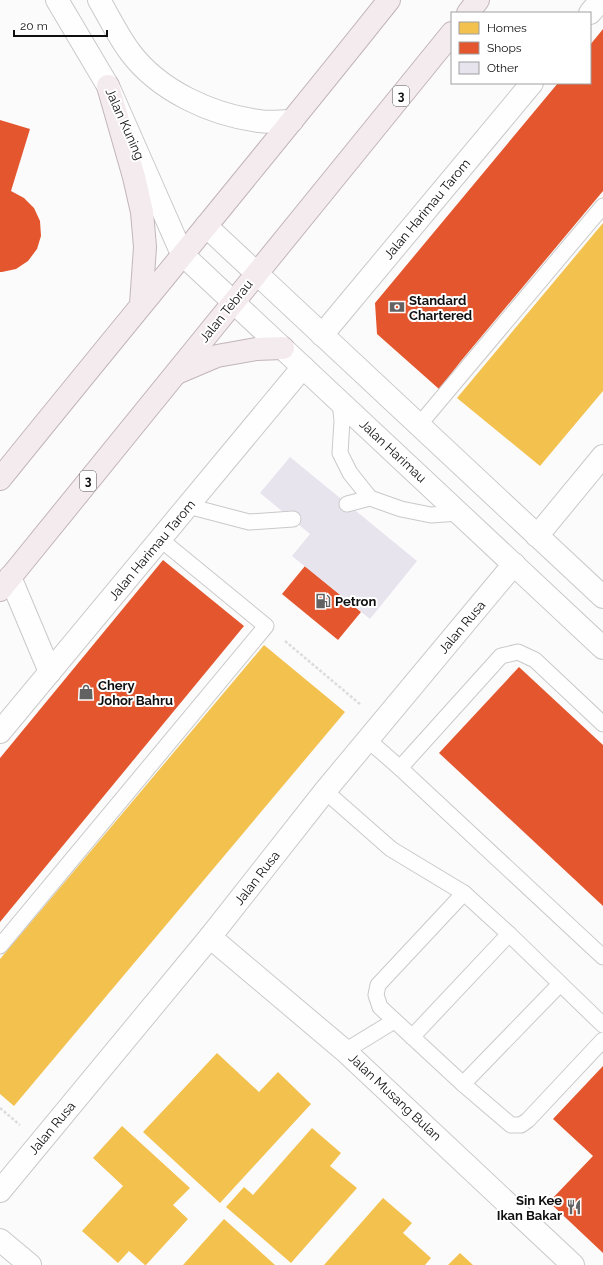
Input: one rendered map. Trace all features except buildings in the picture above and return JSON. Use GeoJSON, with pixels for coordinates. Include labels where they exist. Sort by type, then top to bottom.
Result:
{"type":"FeatureCollection","features":[{"type":"Feature","properties":{"kind":"highway"},"geometry":{"type":"LineString","coordinates":[[0,479],[389,0]]}},
{"type":"Feature","properties":{"kind":"highway"},"geometry":{"type":"LineString","coordinates":[[469,12],[478,0]]}},
{"type":"Feature","properties":{"kind":"highway","name":"Jalan Tebrau"},"geometry":{"type":"LineString","coordinates":[[5,583],[451,34]]}},
{"type":"Feature","properties":{"kind":"highway"},"geometry":{"type":"LineString","coordinates":[[108,86],[134,177],[142,212],[145,247],[142,304]]}},
{"type":"Feature","properties":{"kind":"highway"},"geometry":{"type":"LineString","coordinates":[[176,373],[217,356],[256,349],[283,348]]}},
{"type":"Feature","properties":{"kind":"street","name":"Jalan Kuning"},"geometry":{"type":"LineString","coordinates":[[57,0],[108,86],[182,254]]}},
{"type":"Feature","properties":{"kind":"street"},"geometry":{"type":"LineString","coordinates":[[99,0],[130,52],[154,78],[209,109],[239,118],[260,122],[292,121]]}},
{"type":"Feature","properties":{"kind":"street"},"geometry":{"type":"LineString","coordinates":[[591,12],[601,0]]}},
{"type":"Feature","properties":{"kind":"street","name":"Jalan Harimau Tarom"},"geometry":{"type":"LineString","coordinates":[[322,335],[531,84]]}},
{"type":"Feature","properties":{"kind":"street"},"geometry":{"type":"LineString","coordinates":[[206,226],[603,597]]}},
{"type":"Feature","properties":{"kind":"street","name":"Jalan Harimau"},"geometry":{"type":"LineString","coordinates":[[182,254],[603,648]]}},
{"type":"Feature","properties":{"kind":"street","name":"Jalan Harimau Tarom"},"geometry":{"type":"LineString","coordinates":[[0,732],[303,367]]}},
{"type":"Feature","properties":{"kind":"street"},"geometry":{"type":"LineString","coordinates":[[537,536],[603,456]]}},
{"type":"Feature","properties":{"kind":"street","name":"Jalan Rusa"},"geometry":{"type":"LineString","coordinates":[[0,1191],[210,937],[325,791],[514,564]]}},
{"type":"Feature","properties":{"kind":"street"},"geometry":{"type":"LineString","coordinates":[[5,583],[50,672]]}},
{"type":"Feature","properties":{"kind":"street","name":"Jalan Musang Bulan"},"geometry":{"type":"LineString","coordinates":[[210,937],[345,1051],[573,1265]]}},
{"type":"Feature","properties":{"kind":"street"},"geometry":{"type":"LineString","coordinates":[[0,1240],[30,1265]]}},
{"type":"Feature","properties":{"kind":"lane"},"geometry":{"type":"LineString","coordinates":[[419,425],[603,206]]}},
{"type":"Feature","properties":{"kind":"lane"},"geometry":{"type":"LineString","coordinates":[[340,402],[342,421],[340,453],[350,473],[370,498],[401,509],[431,515],[459,513]]}},
{"type":"Feature","properties":{"kind":"lane"},"geometry":{"type":"LineString","coordinates":[[347,504],[370,498]]}},
{"type":"Feature","properties":{"kind":"lane"},"geometry":{"type":"LineString","coordinates":[[188,506],[249,522],[293,520]]}},
{"type":"Feature","properties":{"kind":"lane"},"geometry":{"type":"LineString","coordinates":[[0,946],[266,626],[160,539]]}},
{"type":"Feature","properties":{"kind":"lane"},"geometry":{"type":"LineString","coordinates":[[400,768],[501,656],[518,652],[535,660],[603,724]]}},
{"type":"Feature","properties":{"kind":"lane"},"geometry":{"type":"LineString","coordinates":[[368,740],[603,957]]}},
{"type":"Feature","properties":{"kind":"lane"},"geometry":{"type":"LineString","coordinates":[[325,791],[391,849],[464,893],[509,934],[603,1025]]}},
{"type":"Feature","properties":{"kind":"lane"},"geometry":{"type":"LineString","coordinates":[[464,893],[378,985],[376,995],[380,1007],[463,1084],[510,1124],[521,1125],[528,1120],[603,1040]]}},
{"type":"Feature","properties":{"kind":"lane"},"geometry":{"type":"LineString","coordinates":[[412,1037],[509,934]]}},
{"type":"Feature","properties":{"kind":"lane"},"geometry":{"type":"LineString","coordinates":[[463,1084],[560,984]]}},
{"type":"Feature","properties":{"kind":"lane"},"geometry":{"type":"LineString","coordinates":[[345,1051],[394,1021]]}},
{"type":"Feature","properties":{"kind":"path"},"geometry":{"type":"LineString","coordinates":[[266,626],[383,722]]}},
{"type":"Feature","properties":{"kind":"place","name":"Standard Chartered"},"geometry":{"type":"Point","coordinates":[397,307]}},
{"type":"Feature","properties":{"kind":"place","name":"Petron"},"geometry":{"type":"Point","coordinates":[323,601]}},
{"type":"Feature","properties":{"kind":"place","name":"Chery Johor Bahru"},"geometry":{"type":"Point","coordinates":[86,692]}},
{"type":"Feature","properties":{"kind":"place","name":"Sin Kee Ikan Bakar"},"geometry":{"type":"Point","coordinates":[574,1207]}}]}
